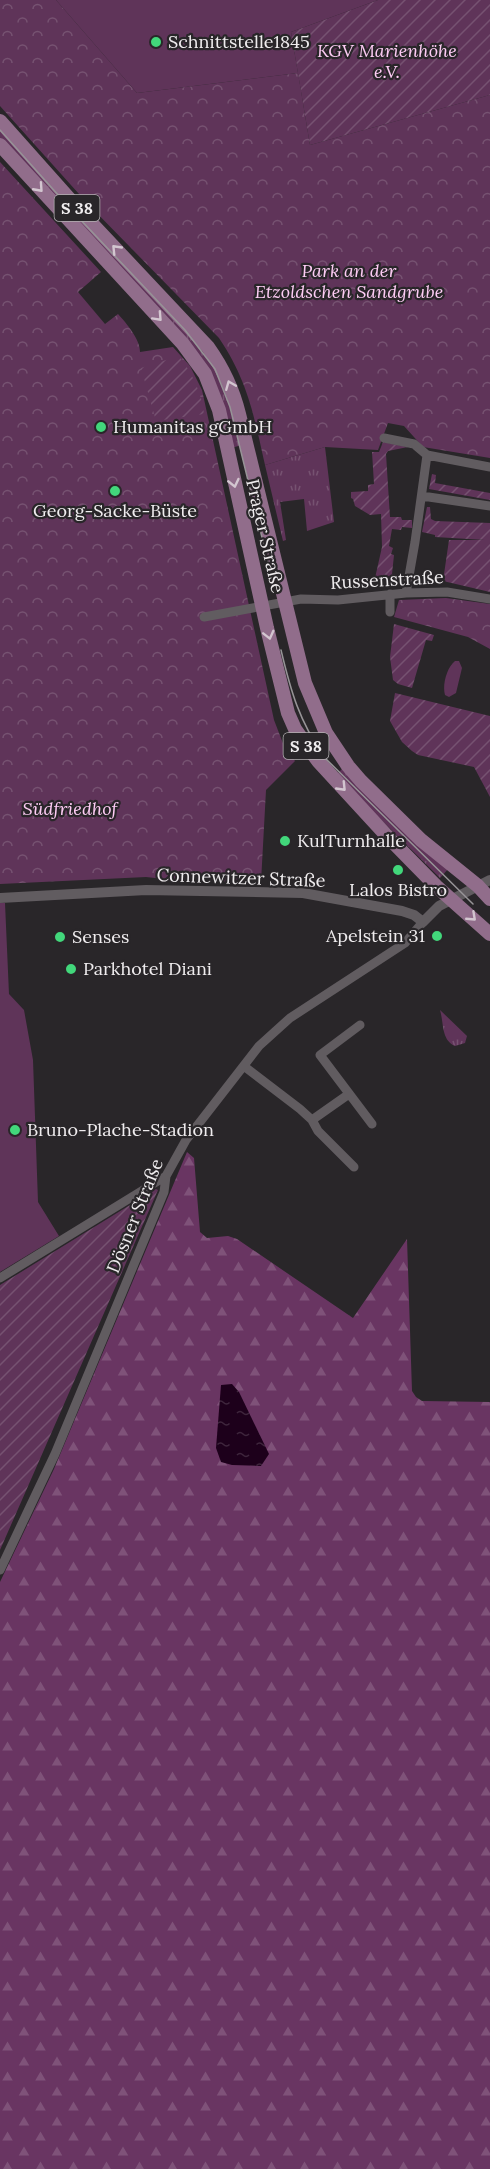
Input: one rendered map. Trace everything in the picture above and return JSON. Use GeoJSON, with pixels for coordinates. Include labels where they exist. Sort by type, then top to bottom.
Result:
{"type":"FeatureCollection","features":[{"type":"Feature","properties":{"kind":"main road","name":"Prager Straße"},"geometry":{"type":"LineString","coordinates":[[0,122],[81,212],[194,331],[221,365],[230,384],[239,414],[307,692],[326,733],[361,781],[421,840],[490,898]]}},
{"type":"Feature","properties":{"kind":"main road","name":"Prager Straße"},"geometry":{"type":"LineString","coordinates":[[0,145],[183,344],[205,374],[219,410],[262,605],[288,713],[295,729],[318,761],[386,835],[490,934]]}},
{"type":"Feature","properties":{"kind":"street"},"geometry":{"type":"LineString","coordinates":[[384,438],[414,444],[427,455],[490,467]]}},
{"type":"Feature","properties":{"kind":"street"},"geometry":{"type":"LineString","coordinates":[[406,593],[427,455]]}},
{"type":"Feature","properties":{"kind":"street"},"geometry":{"type":"LineString","coordinates":[[422,496],[490,506]]}},
{"type":"Feature","properties":{"kind":"street","name":"Russenstraße"},"geometry":{"type":"LineString","coordinates":[[204,617],[301,599],[338,600],[390,594],[447,592],[490,599]]}},
{"type":"Feature","properties":{"kind":"street"},"geometry":{"type":"LineString","coordinates":[[390,594],[390,612]]}},
{"type":"Feature","properties":{"kind":"street"},"geometry":{"type":"LineString","coordinates":[[423,922],[440,906],[478,886]]}},
{"type":"Feature","properties":{"kind":"street","name":"Connewitzer Straße"},"geometry":{"type":"LineString","coordinates":[[0,898],[146,890],[303,893],[402,911],[423,922]]}},
{"type":"Feature","properties":{"kind":"street","name":"Dösner Straße"},"geometry":{"type":"LineString","coordinates":[[0,1570],[55,1455],[164,1192],[166,1176],[186,1140],[245,1067],[259,1046],[290,1018],[405,943],[423,922]]}},
{"type":"Feature","properties":{"kind":"street"},"geometry":{"type":"LineString","coordinates":[[360,1025],[320,1055],[372,1124]]}},
{"type":"Feature","properties":{"kind":"street"},"geometry":{"type":"LineString","coordinates":[[245,1067],[300,1108],[312,1120],[318,1131],[354,1167]]}},
{"type":"Feature","properties":{"kind":"street"},"geometry":{"type":"LineString","coordinates":[[312,1120],[349,1094]]}},
{"type":"Feature","properties":{"kind":"street"},"geometry":{"type":"LineString","coordinates":[[0,1278],[166,1176]]}},
{"type":"Feature","properties":{"kind":"green space","name":"Park an der Etzoldschen Sandgrube"},"geometry":{"type":"Polygon","coordinates":[[[0,0],[56,0],[137,93],[298,73],[310,145],[490,95],[490,458],[423,447],[404,426],[388,423],[378,450],[325,447],[265,465],[243,384],[219,338],[88,204],[0,106],[0,0]]]}},
{"type":"Feature","properties":{"kind":"green space"},"geometry":{"type":"Polygon","coordinates":[[[56,0],[378,0],[291,32],[298,73],[137,93],[56,0]]]}},
{"type":"Feature","properties":{"kind":"green space","name":"KGV Marienhöhe e.V."},"geometry":{"type":"Polygon","coordinates":[[[378,0],[490,0],[490,95],[310,145],[291,32],[378,0]]]}},
{"type":"Feature","properties":{"kind":"green space"},"geometry":{"type":"Polygon","coordinates":[[[0,127],[205,349],[226,385],[242,445],[231,448],[217,389],[0,139],[0,127]]]}},
{"type":"Feature","properties":{"kind":"green space","name":"Südfriedhof"},"geometry":{"type":"Polygon","coordinates":[[[0,162],[101,272],[78,292],[105,324],[118,314],[135,337],[140,352],[173,347],[190,366],[202,390],[274,720],[284,746],[295,761],[266,790],[261,882],[183,881],[146,877],[0,884],[0,162]]]}},
{"type":"Feature","properties":{"kind":"green space"},"geometry":{"type":"Polygon","coordinates":[[[179,356],[196,384],[204,414],[156,421],[141,368],[179,356]]]}},
{"type":"Feature","properties":{"kind":"green space"},"geometry":{"type":"Polygon","coordinates":[[[383,442],[408,447],[388,451],[386,454],[390,517],[412,520],[412,528],[392,529],[389,546],[393,548],[391,554],[394,555],[392,574],[402,576],[401,584],[373,587],[382,547],[381,514],[370,515],[355,506],[351,492],[368,491],[368,485],[374,484],[372,452],[379,452],[383,442]]]}},
{"type":"Feature","properties":{"kind":"green space"},"geometry":{"type":"Polygon","coordinates":[[[325,447],[334,522],[307,531],[304,499],[280,502],[286,540],[283,541],[265,465],[325,447]]]}},
{"type":"Feature","properties":{"kind":"green space"},"geometry":{"type":"Polygon","coordinates":[[[432,474],[436,475],[435,483],[490,493],[490,500],[429,489],[432,474]]]}},
{"type":"Feature","properties":{"kind":"green space"},"geometry":{"type":"Polygon","coordinates":[[[427,507],[430,507],[431,519],[435,521],[490,523],[490,592],[443,581],[449,540],[485,540],[435,537],[435,535],[422,532],[427,507]]]}},
{"type":"Feature","properties":{"kind":"green space"},"geometry":{"type":"Polygon","coordinates":[[[446,598],[490,604],[490,649],[468,637],[394,617],[399,600],[446,598]]]}},
{"type":"Feature","properties":{"kind":"green space"},"geometry":{"type":"Polygon","coordinates":[[[394,624],[434,635],[432,641],[426,640],[412,688],[393,680],[390,657],[394,624]]]}},
{"type":"Feature","properties":{"kind":"green space"},"geometry":{"type":"Polygon","coordinates":[[[455,661],[459,661],[462,668],[456,693],[449,697],[444,691],[445,681],[455,661]]]}},
{"type":"Feature","properties":{"kind":"green space"},"geometry":{"type":"Polygon","coordinates":[[[395,693],[490,716],[490,797],[474,767],[418,755],[402,742],[390,721],[395,693]]]}},
{"type":"Feature","properties":{"kind":"green space"},"geometry":{"type":"Polygon","coordinates":[[[343,768],[449,868],[440,878],[336,775],[343,768]]]}},
{"type":"Feature","properties":{"kind":"green space","name":"Bruno-Plache-Stadion"},"geometry":{"type":"Polygon","coordinates":[[[0,903],[5,903],[9,994],[24,1010],[33,1060],[38,1202],[59,1236],[0,1272],[0,903]]]}},
{"type":"Feature","properties":{"kind":"green space"},"geometry":{"type":"Polygon","coordinates":[[[440,1010],[467,1036],[465,1043],[455,1046],[447,1040],[440,1010]]]}},
{"type":"Feature","properties":{"kind":"green space"},"geometry":{"type":"Polygon","coordinates":[[[187,1152],[194,1158],[200,1232],[207,1238],[228,1236],[237,1239],[353,1318],[407,1239],[412,1391],[422,1401],[490,1402],[490,2169],[0,2169],[0,1582],[54,1469],[187,1152]]]}},
{"type":"Feature","properties":{"kind":"green space"},"geometry":{"type":"Polygon","coordinates":[[[156,1189],[158,1190],[0,1550],[0,1285],[156,1189]]]}},
{"type":"Feature","properties":{"kind":"water"},"geometry":{"type":"Polygon","coordinates":[[[232,1384],[239,1392],[269,1454],[261,1466],[232,1465],[221,1462],[216,1448],[221,1385],[232,1384]]]}},
{"type":"Feature","properties":{"kind":"tram line"},"geometry":{"type":"LineString","coordinates":[[0,130],[77,216],[185,330],[215,369],[230,407],[269,566]]}},
{"type":"Feature","properties":{"kind":"tram line"},"geometry":{"type":"LineString","coordinates":[[281,650],[297,705],[308,731],[324,757],[473,904]]}},
{"type":"Feature","properties":{"kind":"place","name":"Schnittstelle1845"},"geometry":{"type":"Point","coordinates":[156,42]}},
{"type":"Feature","properties":{"kind":"place","name":"Humanitas gGmbH"},"geometry":{"type":"Point","coordinates":[101,427]}},
{"type":"Feature","properties":{"kind":"place","name":"Georg-Sacke-Büste"},"geometry":{"type":"Point","coordinates":[115,491]}},
{"type":"Feature","properties":{"kind":"place","name":"KulTurnhalle"},"geometry":{"type":"Point","coordinates":[285,841]}},
{"type":"Feature","properties":{"kind":"place","name":"Lalos Bistro"},"geometry":{"type":"Point","coordinates":[398,870]}},
{"type":"Feature","properties":{"kind":"place","name":"Apelstein 31"},"geometry":{"type":"Point","coordinates":[437,936]}},
{"type":"Feature","properties":{"kind":"place","name":"Senses"},"geometry":{"type":"Point","coordinates":[60,937]}},
{"type":"Feature","properties":{"kind":"place","name":"Parkhotel Diani"},"geometry":{"type":"Point","coordinates":[71,969]}},
{"type":"Feature","properties":{"kind":"place","name":"Bruno-Plache-Stadion"},"geometry":{"type":"Point","coordinates":[15,1130]}}]}
